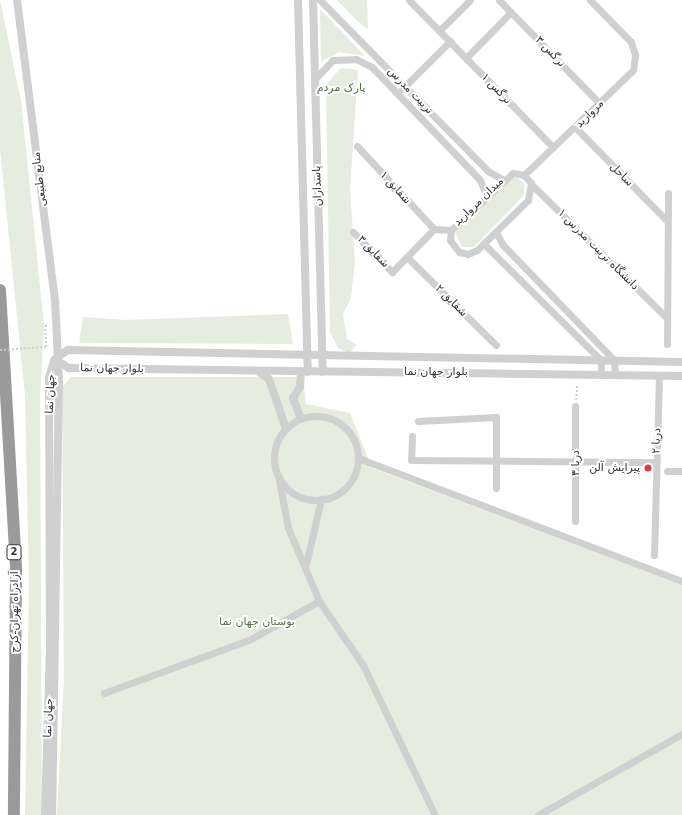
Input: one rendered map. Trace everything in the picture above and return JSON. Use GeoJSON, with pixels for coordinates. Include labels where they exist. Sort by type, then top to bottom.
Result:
{"type":"FeatureCollection","features":[{"type":"Feature","properties":{"kind":"highway","name":"آزادراه تهران-کرج"},"geometry":{"type":"LineString","coordinates":[[0,290],[16,571],[14,815]]}},
{"type":"Feature","properties":{"kind":"street","name":"منابع طبیعی"},"geometry":{"type":"LineString","coordinates":[[17,0],[55,300],[55,359]]}},
{"type":"Feature","properties":{"kind":"street","name":"پاسداران"},"geometry":{"type":"LineString","coordinates":[[298,0],[308,356],[300,388],[293,398],[301,419]]}},
{"type":"Feature","properties":{"kind":"street","name":"پاسداران"},"geometry":{"type":"LineString","coordinates":[[313,0],[323,372]]}},
{"type":"Feature","properties":{"kind":"street","name":"تربیت مدرس"},"geometry":{"type":"LineString","coordinates":[[320,0],[488,171],[502,179]]}},
{"type":"Feature","properties":{"kind":"street","name":"نرگس ۱"},"geometry":{"type":"LineString","coordinates":[[409,0],[440,30],[553,148]]}},
{"type":"Feature","properties":{"kind":"street"},"geometry":{"type":"LineString","coordinates":[[440,30],[470,0]]}},
{"type":"Feature","properties":{"kind":"street","name":"نرگس ۳"},"geometry":{"type":"LineString","coordinates":[[499,0],[600,104]]}},
{"type":"Feature","properties":{"kind":"street","name":"مروارید"},"geometry":{"type":"LineString","coordinates":[[524,175],[576,128],[633,70],[632,42],[590,0]]}},
{"type":"Feature","properties":{"kind":"street"},"geometry":{"type":"LineString","coordinates":[[466,58],[511,12]]}},
{"type":"Feature","properties":{"kind":"street"},"geometry":{"type":"LineString","coordinates":[[396,93],[450,41]]}},
{"type":"Feature","properties":{"kind":"street","name":"تربیت مدرس"},"geometry":{"type":"LineString","coordinates":[[315,79],[333,60],[356,59],[372,67],[480,180],[486,194]]}},
{"type":"Feature","properties":{"kind":"street","name":"ساحل"},"geometry":{"type":"LineString","coordinates":[[576,128],[667,221]]}},
{"type":"Feature","properties":{"kind":"street"},"geometry":{"type":"LineString","coordinates":[[302,146],[316,148]]}},
{"type":"Feature","properties":{"kind":"street","name":"شقایق ۱"},"geometry":{"type":"LineString","coordinates":[[357,146],[434,229]]}},
{"type":"Feature","properties":{"kind":"street","name":"میدان مروارید"},"geometry":{"type":"LineString","coordinates":[[524,175],[513,173],[502,179],[486,194],[451,230],[452,244],[463,254],[473,253],[528,200],[531,184]]}},
{"type":"Feature","properties":{"kind":"street"},"geometry":{"type":"LineString","coordinates":[[524,175],[531,184]]}},
{"type":"Feature","properties":{"kind":"street","name":"۱ دانشگاه تربیت مدرس"},"geometry":{"type":"LineString","coordinates":[[531,184],[665,316]]}},
{"type":"Feature","properties":{"kind":"street"},"geometry":{"type":"LineString","coordinates":[[667,344],[665,316],[668,192]]}},
{"type":"Feature","properties":{"kind":"street"},"geometry":{"type":"LineString","coordinates":[[407,257],[434,229],[451,230]]}},
{"type":"Feature","properties":{"kind":"street","name":"شقایق ۳"},"geometry":{"type":"LineString","coordinates":[[353,232],[392,272],[407,257]]}},
{"type":"Feature","properties":{"kind":"street"},"geometry":{"type":"LineString","coordinates":[[496,232],[503,245],[614,360],[615,373]]}},
{"type":"Feature","properties":{"kind":"street"},"geometry":{"type":"LineString","coordinates":[[484,244],[601,360],[602,372]]}},
{"type":"Feature","properties":{"kind":"street","name":"شقایق ۲"},"geometry":{"type":"LineString","coordinates":[[407,257],[496,345]]}},
{"type":"Feature","properties":{"kind":"street","name":"بلوار جهان نما"},"geometry":{"type":"LineString","coordinates":[[682,362],[308,356],[68,350],[55,359],[69,368],[259,372],[602,372],[682,376]]}},
{"type":"Feature","properties":{"kind":"street","name":"جهان نما"},"geometry":{"type":"LineString","coordinates":[[45,815],[50,651],[49,378],[55,359]]}},
{"type":"Feature","properties":{"kind":"street","name":"جهان نما"},"geometry":{"type":"LineString","coordinates":[[52,815],[57,673],[59,380],[55,359]]}},
{"type":"Feature","properties":{"kind":"street"},"geometry":{"type":"LineString","coordinates":[[259,372],[269,379],[286,429]]}},
{"type":"Feature","properties":{"kind":"street","name":"دریا ۲"},"geometry":{"type":"LineString","coordinates":[[654,555],[659,375]]}},
{"type":"Feature","properties":{"kind":"street","name":"دریا ۳"},"geometry":{"type":"LineString","coordinates":[[575,406],[575,521]]}},
{"type":"Feature","properties":{"kind":"street"},"geometry":{"type":"LineString","coordinates":[[278,475],[296,494],[321,499],[333,496],[351,481],[358,458],[352,436],[335,420],[324,417],[301,419],[286,429],[275,451],[278,475],[288,528],[306,564],[319,601],[363,665],[435,815]]}},
{"type":"Feature","properties":{"kind":"street"},"geometry":{"type":"LineString","coordinates":[[418,421],[496,417],[496,488]]}},
{"type":"Feature","properties":{"kind":"street"},"geometry":{"type":"LineString","coordinates":[[412,436],[410,460],[656,462]]}},
{"type":"Feature","properties":{"kind":"street"},"geometry":{"type":"LineString","coordinates":[[358,458],[682,581]]}},
{"type":"Feature","properties":{"kind":"street"},"geometry":{"type":"LineString","coordinates":[[666,471],[682,471]]}},
{"type":"Feature","properties":{"kind":"street"},"geometry":{"type":"LineString","coordinates":[[306,564],[321,499]]}},
{"type":"Feature","properties":{"kind":"street"},"geometry":{"type":"LineString","coordinates":[[104,693],[249,640],[319,601]]}},
{"type":"Feature","properties":{"kind":"street"},"geometry":{"type":"LineString","coordinates":[[538,815],[682,734]]}},
{"type":"Feature","properties":{"kind":"path"},"geometry":{"type":"LineString","coordinates":[[0,350],[46,347],[45,326]]}},
{"type":"Feature","properties":{"kind":"path"},"geometry":{"type":"LineString","coordinates":[[575,406],[578,372]]}},
{"type":"Feature","properties":{"kind":"green space"},"geometry":{"type":"Polygon","coordinates":[[[0,0],[21,101],[44,325],[40,397],[42,815],[25,815],[29,584],[25,395],[0,149],[0,0]]]}},
{"type":"Feature","properties":{"kind":"green space"},"geometry":{"type":"Polygon","coordinates":[[[337,0],[367,0],[368,30],[354,18],[337,0]]]}},
{"type":"Feature","properties":{"kind":"green space"},"geometry":{"type":"Polygon","coordinates":[[[320,9],[365,56],[339,52],[321,62],[320,9]]]}},
{"type":"Feature","properties":{"kind":"green space","name":"پارک مردم"},"geometry":{"type":"Polygon","coordinates":[[[341,68],[358,70],[350,189],[355,262],[351,298],[343,314],[347,339],[357,345],[349,353],[338,348],[330,332],[326,85],[341,68]]]}},
{"type":"Feature","properties":{"kind":"green space"},"geometry":{"type":"Polygon","coordinates":[[[516,177],[524,183],[524,195],[474,247],[462,247],[455,232],[504,184],[516,177]]]}},
{"type":"Feature","properties":{"kind":"green space"},"geometry":{"type":"Polygon","coordinates":[[[288,314],[293,344],[79,343],[83,317],[126,320],[288,314]]]}},
{"type":"Feature","properties":{"kind":"green space","name":"بوستان جهان نما"},"geometry":{"type":"Polygon","coordinates":[[[71,377],[303,377],[306,404],[350,413],[372,468],[682,585],[682,815],[57,815],[64,677],[62,387],[71,377]]]}},
{"type":"Feature","properties":{"kind":"place","name":"پیرایش آلن"},"geometry":{"type":"Point","coordinates":[648,468]}}]}
